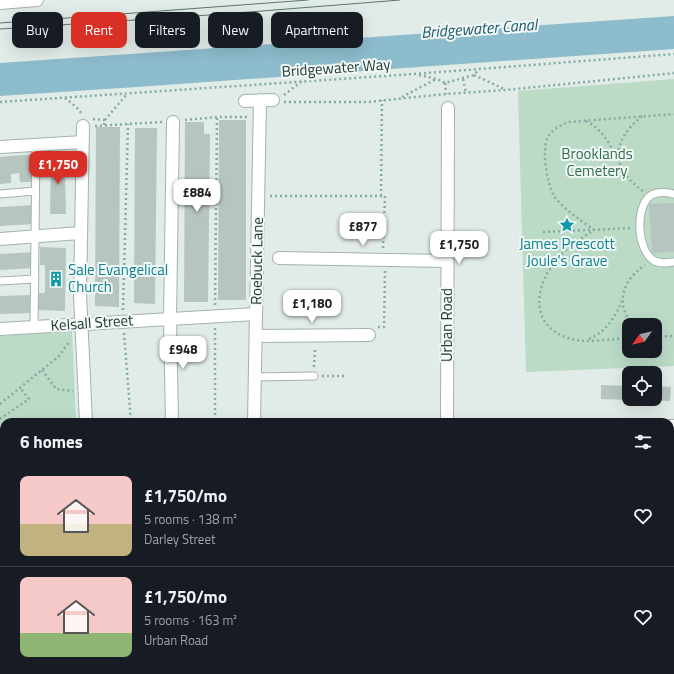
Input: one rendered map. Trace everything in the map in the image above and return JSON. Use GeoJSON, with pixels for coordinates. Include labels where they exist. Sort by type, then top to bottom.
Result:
{"type":"FeatureCollection","features":[{"type":"Feature","properties":{"kind":"street"},"geometry":{"type":"LineString","coordinates":[[0,3],[37,0]]}},
{"type":"Feature","properties":{"kind":"street"},"geometry":{"type":"LineString","coordinates":[[245,100],[276,101]]}},
{"type":"Feature","properties":{"kind":"street","name":"Roebuck Lane"},"geometry":{"type":"LineString","coordinates":[[254,418],[260,100]]}},
{"type":"Feature","properties":{"kind":"street","name":"Urban Road"},"geometry":{"type":"LineString","coordinates":[[447,418],[448,108]]}},
{"type":"Feature","properties":{"kind":"street"},"geometry":{"type":"LineString","coordinates":[[172,418],[170,318],[173,122]]}},
{"type":"Feature","properties":{"kind":"street"},"geometry":{"type":"LineString","coordinates":[[83,126],[80,233],[80,323],[86,418]]}},
{"type":"Feature","properties":{"kind":"street"},"geometry":{"type":"LineString","coordinates":[[0,147],[83,142]]}},
{"type":"Feature","properties":{"kind":"street"},"geometry":{"type":"LineString","coordinates":[[0,238],[80,233]]}},
{"type":"Feature","properties":{"kind":"street"},"geometry":{"type":"LineString","coordinates":[[279,258],[447,260]]}},
{"type":"Feature","properties":{"kind":"street","name":"Kelsall Street"},"geometry":{"type":"LineString","coordinates":[[0,329],[80,323],[256,314]]}},
{"type":"Feature","properties":{"kind":"street"},"geometry":{"type":"LineString","coordinates":[[256,336],[315,336],[372,331]]}},
{"type":"Feature","properties":{"kind":"lane"},"geometry":{"type":"LineString","coordinates":[[34,327],[36,144]]}},
{"type":"Feature","properties":{"kind":"lane"},"geometry":{"type":"LineString","coordinates":[[0,194],[35,191]]}},
{"type":"Feature","properties":{"kind":"lane"},"geometry":{"type":"LineString","coordinates":[[674,194],[665,192],[650,196],[645,202],[641,211],[640,228],[643,245],[652,259],[667,263],[674,262]]}},
{"type":"Feature","properties":{"kind":"lane"},"geometry":{"type":"LineString","coordinates":[[0,282],[35,279]]}},
{"type":"Feature","properties":{"kind":"lane"},"geometry":{"type":"LineString","coordinates":[[255,377],[314,376]]}},
{"type":"Feature","properties":{"kind":"path","name":"Bridgewater Way"},"geometry":{"type":"LineString","coordinates":[[0,102],[414,74],[674,54]]}},
{"type":"Feature","properties":{"kind":"path"},"geometry":{"type":"LineString","coordinates":[[414,74],[437,79],[445,83],[474,75],[479,69]]}},
{"type":"Feature","properties":{"kind":"path"},"geometry":{"type":"LineString","coordinates":[[276,101],[368,102],[674,73]]}},
{"type":"Feature","properties":{"kind":"path"},"geometry":{"type":"LineString","coordinates":[[474,75],[505,90]]}},
{"type":"Feature","properties":{"kind":"path"},"geometry":{"type":"LineString","coordinates":[[399,98],[437,79]]}},
{"type":"Feature","properties":{"kind":"path"},"geometry":{"type":"LineString","coordinates":[[463,79],[466,93]]}},
{"type":"Feature","properties":{"kind":"path"},"geometry":{"type":"LineString","coordinates":[[276,101],[302,81]]}},
{"type":"Feature","properties":{"kind":"path"},"geometry":{"type":"LineString","coordinates":[[104,125],[105,120],[128,94]]}},
{"type":"Feature","properties":{"kind":"path"},"geometry":{"type":"LineString","coordinates":[[64,97],[81,112],[83,126]]}},
{"type":"Feature","properties":{"kind":"path"},"geometry":{"type":"LineString","coordinates":[[381,196],[382,100]]}},
{"type":"Feature","properties":{"kind":"path"},"geometry":{"type":"LineString","coordinates":[[594,230],[570,212],[554,196],[550,187],[546,170],[546,143],[552,132],[562,124],[569,122],[674,114]]}},
{"type":"Feature","properties":{"kind":"path"},"geometry":{"type":"LineString","coordinates":[[618,162],[618,152],[625,135],[643,116]]}},
{"type":"Feature","properties":{"kind":"path"},"geometry":{"type":"LineString","coordinates":[[216,418],[215,316],[217,117]]}},
{"type":"Feature","properties":{"kind":"path"},"geometry":{"type":"LineString","coordinates":[[585,120],[594,125],[607,139],[626,176],[650,196]]}},
{"type":"Feature","properties":{"kind":"path"},"geometry":{"type":"LineString","coordinates":[[128,124],[123,321],[131,418]]}},
{"type":"Feature","properties":{"kind":"path"},"geometry":{"type":"LineString","coordinates":[[258,196],[385,196],[383,260],[385,273],[384,327],[372,331]]}},
{"type":"Feature","properties":{"kind":"path"},"geometry":{"type":"LineString","coordinates":[[543,232],[640,228]]}},
{"type":"Feature","properties":{"kind":"path"},"geometry":{"type":"LineString","coordinates":[[594,230],[559,256],[550,268],[544,279],[539,298],[541,315],[551,328],[567,338],[576,340],[622,338]]}},
{"type":"Feature","properties":{"kind":"path"},"geometry":{"type":"LineString","coordinates":[[586,340],[601,333],[608,326],[622,301],[625,286],[640,268],[652,259]]}},
{"type":"Feature","properties":{"kind":"path"},"geometry":{"type":"LineString","coordinates":[[622,301],[628,318]]}},
{"type":"Feature","properties":{"kind":"path"},"geometry":{"type":"LineString","coordinates":[[0,404],[59,356],[80,323]]}},
{"type":"Feature","properties":{"kind":"path"},"geometry":{"type":"LineString","coordinates":[[315,336],[314,376],[344,376]]}},
{"type":"Feature","properties":{"kind":"path"},"geometry":{"type":"LineString","coordinates":[[662,337],[674,336]]}},
{"type":"Feature","properties":{"kind":"path"},"geometry":{"type":"LineString","coordinates":[[42,370],[56,389],[84,393]]}},
{"type":"Feature","properties":{"kind":"path"},"geometry":{"type":"LineString","coordinates":[[1,418],[29,399],[20,388]]}},
{"type":"Feature","properties":{"kind":"green space","name":"Brooklands Cemetery"},"geometry":{"type":"Polygon","coordinates":[[[674,79],[674,366],[622,366],[622,368],[526,372],[518,91],[674,79]]]}},
{"type":"Feature","properties":{"kind":"green space"},"geometry":{"type":"Polygon","coordinates":[[[72,329],[76,418],[0,418],[0,336],[72,329]]]}},
{"type":"Feature","properties":{"kind":"water"},"geometry":{"type":"Polygon","coordinates":[[[674,16],[674,49],[0,96],[0,63],[215,48],[263,48],[263,45],[271,44],[271,48],[363,48],[363,38],[674,16]]]}},
{"type":"Feature","properties":{"kind":"building"},"geometry":{"type":"Polygon","coordinates":[[[219,120],[246,120],[246,300],[218,300],[219,120]]]}},
{"type":"Feature","properties":{"kind":"building"},"geometry":{"type":"Polygon","coordinates":[[[185,122],[204,122],[204,134],[210,134],[208,302],[184,302],[185,122]]]}},
{"type":"Feature","properties":{"kind":"building"},"geometry":{"type":"Polygon","coordinates":[[[96,127],[120,127],[119,307],[95,306],[96,127]]]}},
{"type":"Feature","properties":{"kind":"building"},"geometry":{"type":"Polygon","coordinates":[[[135,128],[157,128],[155,304],[134,303],[135,128]]]}},
{"type":"Feature","properties":{"kind":"building"},"geometry":{"type":"Polygon","coordinates":[[[35,154],[32,182],[20,182],[19,173],[11,174],[11,183],[0,184],[0,157],[35,154]]]}},
{"type":"Feature","properties":{"kind":"building"},"geometry":{"type":"Polygon","coordinates":[[[51,157],[68,158],[68,174],[65,174],[66,214],[50,214],[51,157]]]}},
{"type":"Feature","properties":{"kind":"building"},"geometry":{"type":"Polygon","coordinates":[[[674,203],[674,252],[652,253],[649,204],[674,203]]]}},
{"type":"Feature","properties":{"kind":"building"},"geometry":{"type":"Polygon","coordinates":[[[34,205],[33,224],[0,226],[0,207],[34,205]]]}},
{"type":"Feature","properties":{"kind":"building","name":"Sale Evangelical Church"},"geometry":{"type":"Polygon","coordinates":[[[40,247],[66,248],[65,311],[38,310],[39,293],[45,293],[45,265],[40,265],[40,247]]]}},
{"type":"Feature","properties":{"kind":"building"},"geometry":{"type":"Polygon","coordinates":[[[34,252],[33,268],[0,270],[0,254],[34,252]]]}},
{"type":"Feature","properties":{"kind":"building"},"geometry":{"type":"Polygon","coordinates":[[[33,295],[32,313],[0,314],[0,296],[33,295]]]}},
{"type":"Feature","properties":{"kind":"building"},"geometry":{"type":"Polygon","coordinates":[[[601,385],[622,386],[622,400],[601,399],[601,385]]]}},
{"type":"Feature","properties":{"kind":"building"},"geometry":{"type":"Polygon","coordinates":[[[662,386],[671,387],[670,401],[662,401],[662,386]]]}},
{"type":"Feature","properties":{"kind":"tram line"},"geometry":{"type":"LineString","coordinates":[[0,23],[308,0]]}},
{"type":"Feature","properties":{"kind":"tram line"},"geometry":{"type":"LineString","coordinates":[[0,29],[224,14],[400,0]]}},
{"type":"Feature","properties":{"kind":"place","name":"James Prescott Joule's Grave"},"geometry":{"type":"Point","coordinates":[567,225]}},
{"type":"Feature","properties":{"kind":"place","name":"Sale Evangelical Church"},"geometry":{"type":"Point","coordinates":[56,279]}},
{"type":"Feature","properties":{"kind":"water label","name":"Bridgewater Canal"},"geometry":{"type":"Point","coordinates":[479,28]}}]}
